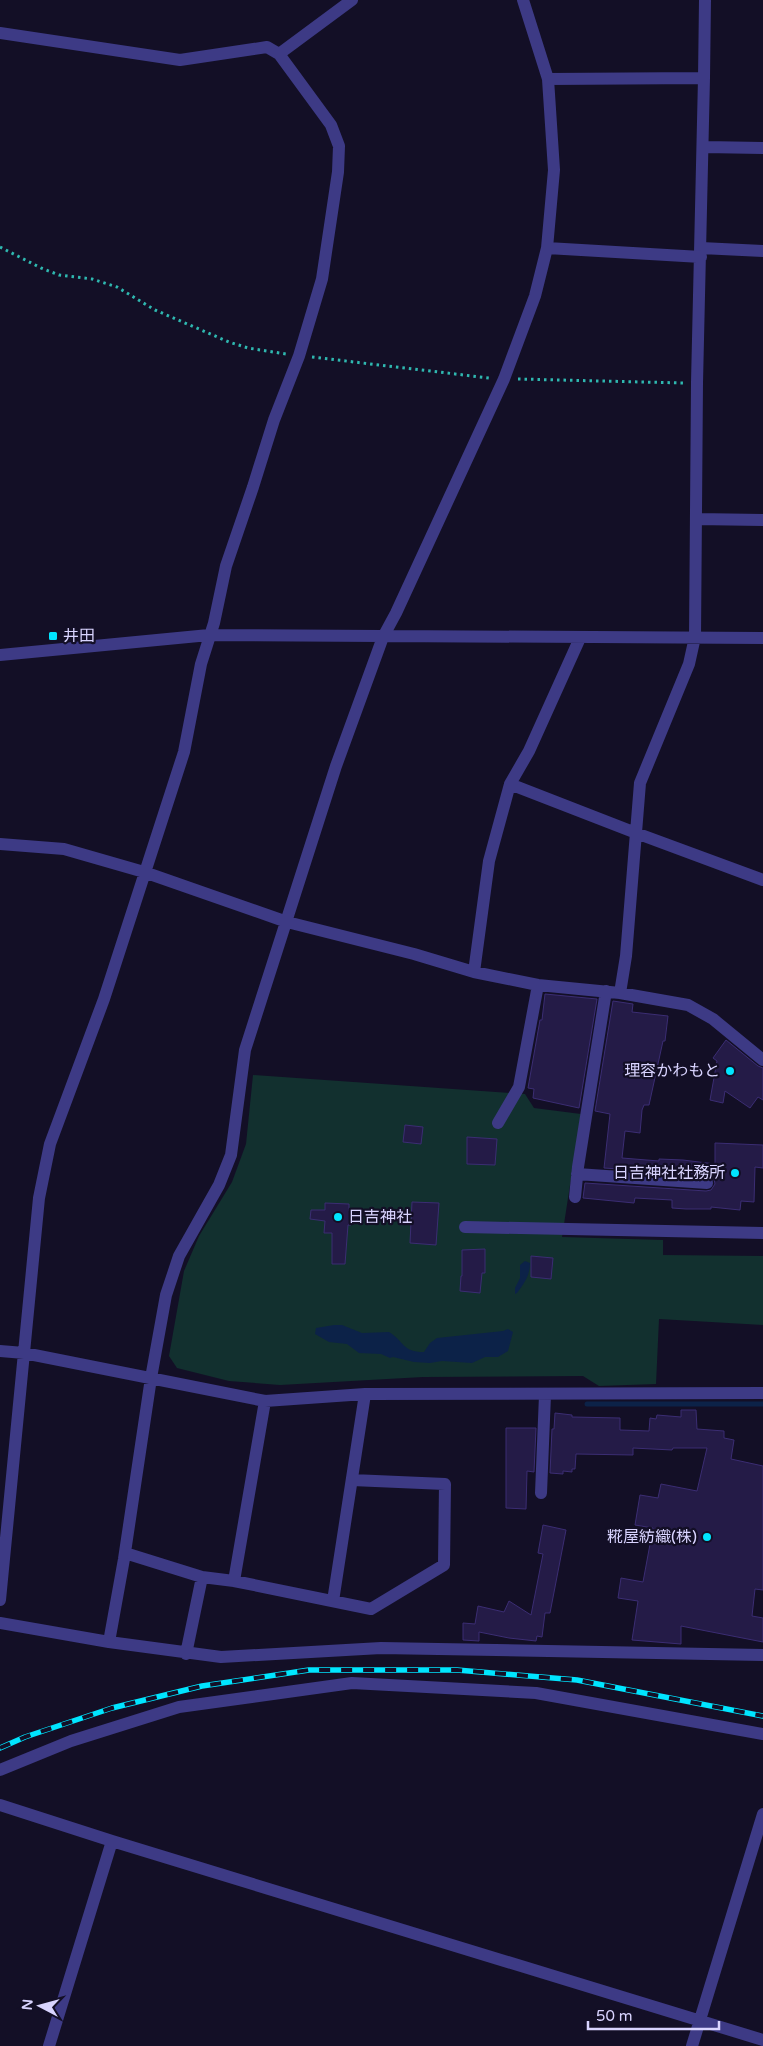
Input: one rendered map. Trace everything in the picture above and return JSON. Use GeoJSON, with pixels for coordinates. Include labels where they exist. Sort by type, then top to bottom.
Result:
{"type":"FeatureCollection","features":[{"type":"Feature","properties":{"kind":"street"},"geometry":{"type":"LineString","coordinates":[[279,54],[352,0]]}},
{"type":"Feature","properties":{"kind":"street"},"geometry":{"type":"LineString","coordinates":[[108,1642],[125,1553],[151,1378],[166,1295],[179,1256],[219,1185],[231,1155],[245,1050],[336,766],[383,637],[404,596],[504,379],[535,296],[547,248],[554,170],[548,79],[523,0]]}},
{"type":"Feature","properties":{"kind":"street"},"geometry":{"type":"LineString","coordinates":[[620,993],[626,956],[640,783],[689,664],[695,637],[705,0]]}},
{"type":"Feature","properties":{"kind":"street"},"geometry":{"type":"LineString","coordinates":[[0,33],[180,60],[266,47],[279,54],[331,125],[339,146],[338,172],[322,279],[299,356],[274,420],[226,566],[214,624],[208,635],[201,664],[184,752],[104,998],[50,1144],[39,1198],[0,1600]]}},
{"type":"Feature","properties":{"kind":"street"},"geometry":{"type":"LineString","coordinates":[[548,79],[704,78]]}},
{"type":"Feature","properties":{"kind":"street"},"geometry":{"type":"LineString","coordinates":[[704,147],[763,148]]}},
{"type":"Feature","properties":{"kind":"street"},"geometry":{"type":"LineString","coordinates":[[547,248],[701,253],[763,251]]}},
{"type":"Feature","properties":{"kind":"street"},"geometry":{"type":"LineString","coordinates":[[696,519],[763,520]]}},
{"type":"Feature","properties":{"kind":"street"},"geometry":{"type":"LineString","coordinates":[[0,655],[208,635],[763,638]]}},
{"type":"Feature","properties":{"kind":"street"},"geometry":{"type":"LineString","coordinates":[[474,972],[489,861],[510,784],[529,751],[580,638]]}},
{"type":"Feature","properties":{"kind":"street"},"geometry":{"type":"LineString","coordinates":[[510,784],[763,880]]}},
{"type":"Feature","properties":{"kind":"street"},"geometry":{"type":"LineString","coordinates":[[0,844],[64,849],[144,872],[287,922],[414,954],[474,972],[538,985],[606,991],[688,1005],[713,1019],[763,1060]]}},
{"type":"Feature","properties":{"kind":"street"},"geometry":{"type":"LineString","coordinates":[[498,1124],[519,1087],[538,985]]}},
{"type":"Feature","properties":{"kind":"street"},"geometry":{"type":"LineString","coordinates":[[575,1197],[606,991]]}},
{"type":"Feature","properties":{"kind":"street"},"geometry":{"type":"LineString","coordinates":[[577,1174],[707,1183]]}},
{"type":"Feature","properties":{"kind":"street"},"geometry":{"type":"LineString","coordinates":[[465,1227],[763,1233]]}},
{"type":"Feature","properties":{"kind":"street"},"geometry":{"type":"LineString","coordinates":[[0,1351],[24,1353],[265,1400],[366,1394],[763,1394]]}},
{"type":"Feature","properties":{"kind":"street"},"geometry":{"type":"LineString","coordinates":[[333,1601],[366,1394]]}},
{"type":"Feature","properties":{"kind":"street"},"geometry":{"type":"LineString","coordinates":[[541,1493],[545,1394]]}},
{"type":"Feature","properties":{"kind":"street"},"geometry":{"type":"LineString","coordinates":[[234,1581],[265,1400]]}},
{"type":"Feature","properties":{"kind":"street"},"geometry":{"type":"LineString","coordinates":[[125,1553],[202,1577],[234,1581],[371,1609],[444,1565],[445,1484],[352,1480]]}},
{"type":"Feature","properties":{"kind":"street"},"geometry":{"type":"LineString","coordinates":[[186,1654],[202,1577]]}},
{"type":"Feature","properties":{"kind":"street"},"geometry":{"type":"LineString","coordinates":[[0,1623],[108,1642],[186,1654],[221,1657],[380,1648],[763,1655]]}},
{"type":"Feature","properties":{"kind":"street"},"geometry":{"type":"LineString","coordinates":[[0,1770],[71,1741],[179,1707],[352,1683],[536,1693],[763,1734]]}},
{"type":"Feature","properties":{"kind":"street"},"geometry":{"type":"LineString","coordinates":[[0,1805],[112,1841],[700,2019],[763,2040]]}},
{"type":"Feature","properties":{"kind":"street"},"geometry":{"type":"LineString","coordinates":[[692,2046],[763,1814]]}},
{"type":"Feature","properties":{"kind":"street"},"geometry":{"type":"LineString","coordinates":[[49,2046],[112,1841]]}},
{"type":"Feature","properties":{"kind":"path"},"geometry":{"type":"LineString","coordinates":[[0,247],[59,275],[92,279],[117,287],[155,310],[229,342],[248,348],[299,356],[504,379],[698,384]]}},
{"type":"Feature","properties":{"kind":"green space"},"geometry":{"type":"Polygon","coordinates":[[[253,1075],[525,1094],[534,1108],[581,1114],[562,1237],[663,1240],[663,1255],[763,1256],[763,1325],[659,1319],[656,1384],[599,1386],[583,1376],[423,1377],[280,1385],[229,1381],[177,1368],[169,1356],[184,1271],[199,1236],[232,1182],[246,1144],[253,1075]]]}},
{"type":"Feature","properties":{"kind":"water"},"geometry":{"type":"Polygon","coordinates":[[[525,1261],[530,1263],[528,1275],[515,1294],[515,1288],[520,1278],[520,1265],[525,1261]]]}},
{"type":"Feature","properties":{"kind":"water"},"geometry":{"type":"Polygon","coordinates":[[[342,1325],[362,1333],[389,1332],[407,1348],[417,1352],[424,1352],[430,1343],[437,1338],[508,1329],[513,1332],[508,1351],[498,1357],[485,1357],[472,1363],[442,1361],[430,1363],[390,1358],[381,1354],[359,1353],[347,1344],[329,1342],[315,1334],[316,1328],[342,1325]]]}},
{"type":"Feature","properties":{"kind":"building"},"geometry":{"type":"Polygon","coordinates":[[[545,994],[597,999],[579,1108],[533,1098],[534,1089],[528,1088],[540,1020],[542,1020],[545,994]]]}},
{"type":"Feature","properties":{"kind":"building"},"geometry":{"type":"Polygon","coordinates":[[[613,1001],[633,1004],[632,1012],[668,1016],[665,1041],[663,1041],[649,1105],[644,1105],[642,1110],[640,1133],[625,1131],[622,1158],[659,1161],[659,1159],[683,1160],[715,1164],[715,1143],[763,1145],[763,1168],[755,1167],[754,1202],[741,1201],[740,1210],[711,1207],[711,1209],[686,1209],[672,1208],[672,1200],[635,1198],[634,1203],[583,1198],[585,1183],[706,1191],[711,1190],[715,1184],[714,1179],[708,1175],[604,1168],[610,1114],[595,1111],[613,1001]]]}},
{"type":"Feature","properties":{"kind":"building"},"geometry":{"type":"Polygon","coordinates":[[[726,1040],[763,1068],[763,1100],[758,1097],[750,1108],[725,1091],[723,1103],[710,1100],[717,1061],[713,1058],[726,1040]]]}},
{"type":"Feature","properties":{"kind":"building"},"geometry":{"type":"Polygon","coordinates":[[[405,1125],[423,1127],[421,1144],[403,1142],[405,1125]]]}},
{"type":"Feature","properties":{"kind":"building"},"geometry":{"type":"Polygon","coordinates":[[[467,1137],[497,1139],[495,1165],[467,1164],[467,1137]]]}},
{"type":"Feature","properties":{"kind":"building"},"geometry":{"type":"Polygon","coordinates":[[[412,1202],[439,1203],[436,1245],[410,1243],[412,1202]]]}},
{"type":"Feature","properties":{"kind":"building"},"geometry":{"type":"Polygon","coordinates":[[[325,1203],[349,1204],[349,1211],[352,1211],[351,1225],[348,1225],[345,1264],[332,1264],[332,1233],[324,1233],[325,1221],[310,1219],[311,1210],[325,1210],[325,1203]]]}},
{"type":"Feature","properties":{"kind":"building"},"geometry":{"type":"Polygon","coordinates":[[[485,1249],[485,1273],[482,1273],[480,1293],[460,1291],[462,1250],[485,1249]]]}},
{"type":"Feature","properties":{"kind":"building"},"geometry":{"type":"Polygon","coordinates":[[[531,1256],[553,1258],[551,1279],[531,1277],[531,1256]]]}},
{"type":"Feature","properties":{"kind":"building"},"geometry":{"type":"Polygon","coordinates":[[[681,1410],[696,1410],[697,1429],[724,1431],[724,1438],[734,1440],[731,1459],[763,1466],[763,1590],[755,1589],[752,1616],[763,1618],[763,1642],[681,1626],[681,1644],[632,1640],[638,1601],[618,1598],[621,1578],[643,1582],[653,1528],[635,1525],[640,1495],[658,1498],[661,1484],[697,1491],[707,1448],[673,1448],[672,1450],[633,1448],[633,1455],[576,1454],[575,1469],[572,1469],[572,1472],[563,1471],[563,1474],[550,1473],[552,1429],[554,1429],[555,1413],[572,1415],[572,1417],[620,1418],[620,1430],[649,1431],[650,1418],[656,1419],[657,1415],[681,1417],[681,1410]]]}},
{"type":"Feature","properties":{"kind":"building"},"geometry":{"type":"Polygon","coordinates":[[[506,1428],[536,1428],[534,1472],[527,1471],[526,1509],[506,1508],[506,1428]]]}},
{"type":"Feature","properties":{"kind":"building"},"geometry":{"type":"Polygon","coordinates":[[[543,1525],[566,1530],[550,1613],[545,1613],[542,1637],[537,1636],[536,1641],[479,1632],[479,1641],[463,1640],[463,1623],[475,1624],[478,1606],[504,1612],[509,1601],[531,1615],[543,1554],[538,1553],[543,1525]]]}},
{"type":"Feature","properties":{"kind":"waterway"},"geometry":{"type":"LineString","coordinates":[[587,1404],[763,1404]]}},
{"type":"Feature","properties":{"kind":"railway"},"geometry":{"type":"LineString","coordinates":[[0,1748],[25,1737],[112,1708],[202,1686],[309,1670],[457,1670],[577,1680],[763,1716]]}},
{"type":"Feature","properties":{"kind":"place","name":"井田"},"geometry":{"type":"Point","coordinates":[53,636]}},
{"type":"Feature","properties":{"kind":"place","name":"理容かわもと"},"geometry":{"type":"Point","coordinates":[730,1071]}},
{"type":"Feature","properties":{"kind":"place","name":"日吉神社社務所"},"geometry":{"type":"Point","coordinates":[735,1173]}},
{"type":"Feature","properties":{"kind":"place","name":"日吉神社"},"geometry":{"type":"Point","coordinates":[338,1217]}},
{"type":"Feature","properties":{"kind":"place","name":"糀屋紡織(株)"},"geometry":{"type":"Point","coordinates":[707,1537]}}]}
